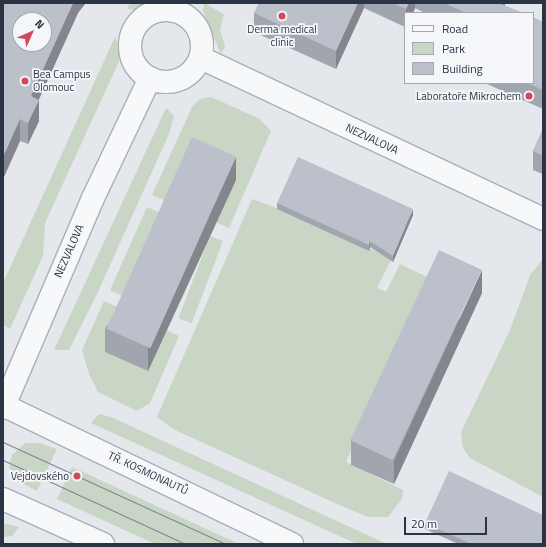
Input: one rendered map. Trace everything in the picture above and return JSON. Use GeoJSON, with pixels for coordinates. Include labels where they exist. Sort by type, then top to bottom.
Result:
{"type":"FeatureCollection","features":[{"type":"Feature","properties":{"kind":"street"},"geometry":{"type":"LineString","coordinates":[[176,10],[188,16],[202,35],[201,58],[187,76],[177,81],[150,78],[135,65],[130,41],[133,29],[151,12],[176,10]]}},
{"type":"Feature","properties":{"kind":"street","name":"NEZVALOVA"},"geometry":{"type":"LineString","coordinates":[[201,58],[543,219]]}},
{"type":"Feature","properties":{"kind":"street","name":"NEZVALOVA"},"geometry":{"type":"LineString","coordinates":[[3,406],[93,198],[150,78]]}},
{"type":"Feature","properties":{"kind":"street","name":"TŘ. KOSMONAUTŮ"},"geometry":{"type":"LineString","coordinates":[[3,406],[292,544]]}},
{"type":"Feature","properties":{"kind":"street"},"geometry":{"type":"LineString","coordinates":[[3,499],[103,544]]}},
{"type":"Feature","properties":{"kind":"green space"},"geometry":{"type":"Polygon","coordinates":[[[130,3],[151,3],[137,10],[127,9],[130,3]]]}},
{"type":"Feature","properties":{"kind":"green space"},"geometry":{"type":"Polygon","coordinates":[[[204,3],[224,14],[220,30],[225,46],[221,54],[203,11],[204,3]]]}},
{"type":"Feature","properties":{"kind":"green space"},"geometry":{"type":"Polygon","coordinates":[[[115,37],[122,52],[121,57],[45,223],[43,256],[10,329],[3,325],[3,283],[115,37]]]}},
{"type":"Feature","properties":{"kind":"green space"},"geometry":{"type":"Polygon","coordinates":[[[211,97],[260,119],[271,131],[229,228],[152,195],[192,107],[200,99],[211,97]]]}},
{"type":"Feature","properties":{"kind":"green space"},"geometry":{"type":"Polygon","coordinates":[[[166,108],[174,116],[169,134],[97,294],[69,350],[54,350],[166,108]]]}},
{"type":"Feature","properties":{"kind":"green space"},"geometry":{"type":"Polygon","coordinates":[[[252,199],[302,217],[301,220],[392,258],[377,288],[386,292],[400,264],[431,279],[346,462],[403,490],[402,499],[388,517],[368,517],[337,504],[175,430],[157,417],[252,199]]]}},
{"type":"Feature","properties":{"kind":"green space"},"geometry":{"type":"Polygon","coordinates":[[[147,207],[167,216],[130,299],[110,290],[147,207]]]}},
{"type":"Feature","properties":{"kind":"green space"},"geometry":{"type":"Polygon","coordinates":[[[210,236],[223,241],[192,323],[178,318],[210,236]]]}},
{"type":"Feature","properties":{"kind":"green space"},"geometry":{"type":"Polygon","coordinates":[[[543,259],[543,497],[470,458],[463,448],[461,432],[510,330],[530,275],[543,259]]]}},
{"type":"Feature","properties":{"kind":"green space"},"geometry":{"type":"Polygon","coordinates":[[[104,301],[124,310],[105,352],[148,371],[167,330],[179,336],[150,403],[137,411],[98,392],[89,374],[82,350],[104,301]]]}},
{"type":"Feature","properties":{"kind":"green space"},"geometry":{"type":"Polygon","coordinates":[[[99,414],[111,417],[387,544],[357,544],[91,423],[99,414]]]}},
{"type":"Feature","properties":{"kind":"green space"},"geometry":{"type":"Polygon","coordinates":[[[25,443],[40,443],[57,449],[37,491],[16,480],[9,467],[12,455],[25,443]]]}},
{"type":"Feature","properties":{"kind":"green space"},"geometry":{"type":"Polygon","coordinates":[[[72,467],[239,544],[155,544],[57,499],[72,467]]]}},
{"type":"Feature","properties":{"kind":"green space"},"geometry":{"type":"Polygon","coordinates":[[[3,524],[19,527],[12,536],[3,537],[3,524]]]}},
{"type":"Feature","properties":{"kind":"building","name":"Bea Campus Olomouc"},"geometry":{"type":"Polygon","coordinates":[[[3,3],[73,3],[52,50],[52,12],[12,12],[12,52],[51,52],[31,96],[39,100],[28,123],[20,119],[3,157],[3,3]]]}},
{"type":"Feature","properties":{"kind":"building"},"geometry":{"type":"Polygon","coordinates":[[[259,3],[358,3],[336,51],[254,13],[259,3]]]}},
{"type":"Feature","properties":{"kind":"building"},"geometry":{"type":"Polygon","coordinates":[[[393,3],[409,3],[406,9],[393,3]]]}},
{"type":"Feature","properties":{"kind":"building"},"geometry":{"type":"Polygon","coordinates":[[[444,3],[499,3],[520,12],[464,12],[444,3]]]}},
{"type":"Feature","properties":{"kind":"building"},"geometry":{"type":"Polygon","coordinates":[[[534,18],[543,22],[543,90],[529,84],[534,84],[534,18]]]}},
{"type":"Feature","properties":{"kind":"building"},"geometry":{"type":"Polygon","coordinates":[[[543,129],[543,156],[533,151],[543,129]]]}},
{"type":"Feature","properties":{"kind":"building"},"geometry":{"type":"Polygon","coordinates":[[[192,137],[236,157],[150,348],[107,329],[192,137]]]}},
{"type":"Feature","properties":{"kind":"building"},"geometry":{"type":"Polygon","coordinates":[[[298,157],[413,209],[393,256],[370,241],[369,245],[277,203],[298,157]]]}},
{"type":"Feature","properties":{"kind":"building"},"geometry":{"type":"Polygon","coordinates":[[[439,250],[482,270],[393,460],[350,440],[439,250]]]}},
{"type":"Feature","properties":{"kind":"building"},"geometry":{"type":"Polygon","coordinates":[[[449,471],[543,515],[543,544],[471,544],[425,523],[449,471]]]}},
{"type":"Feature","properties":{"kind":"tram line"},"geometry":{"type":"LineString","coordinates":[[3,442],[226,544]]}},
{"type":"Feature","properties":{"kind":"tram line"},"geometry":{"type":"LineString","coordinates":[[3,460],[186,544]]}},
{"type":"Feature","properties":{"kind":"place","name":"Derma medical clinic"},"geometry":{"type":"Point","coordinates":[282,16]}},
{"type":"Feature","properties":{"kind":"place","name":"Bea Campus Olomouc"},"geometry":{"type":"Point","coordinates":[25,81]}},
{"type":"Feature","properties":{"kind":"place","name":"Laboratoře Mikrochem"},"geometry":{"type":"Point","coordinates":[529,96]}},
{"type":"Feature","properties":{"kind":"place","name":"Vejdovského"},"geometry":{"type":"Point","coordinates":[77,476]}}]}
